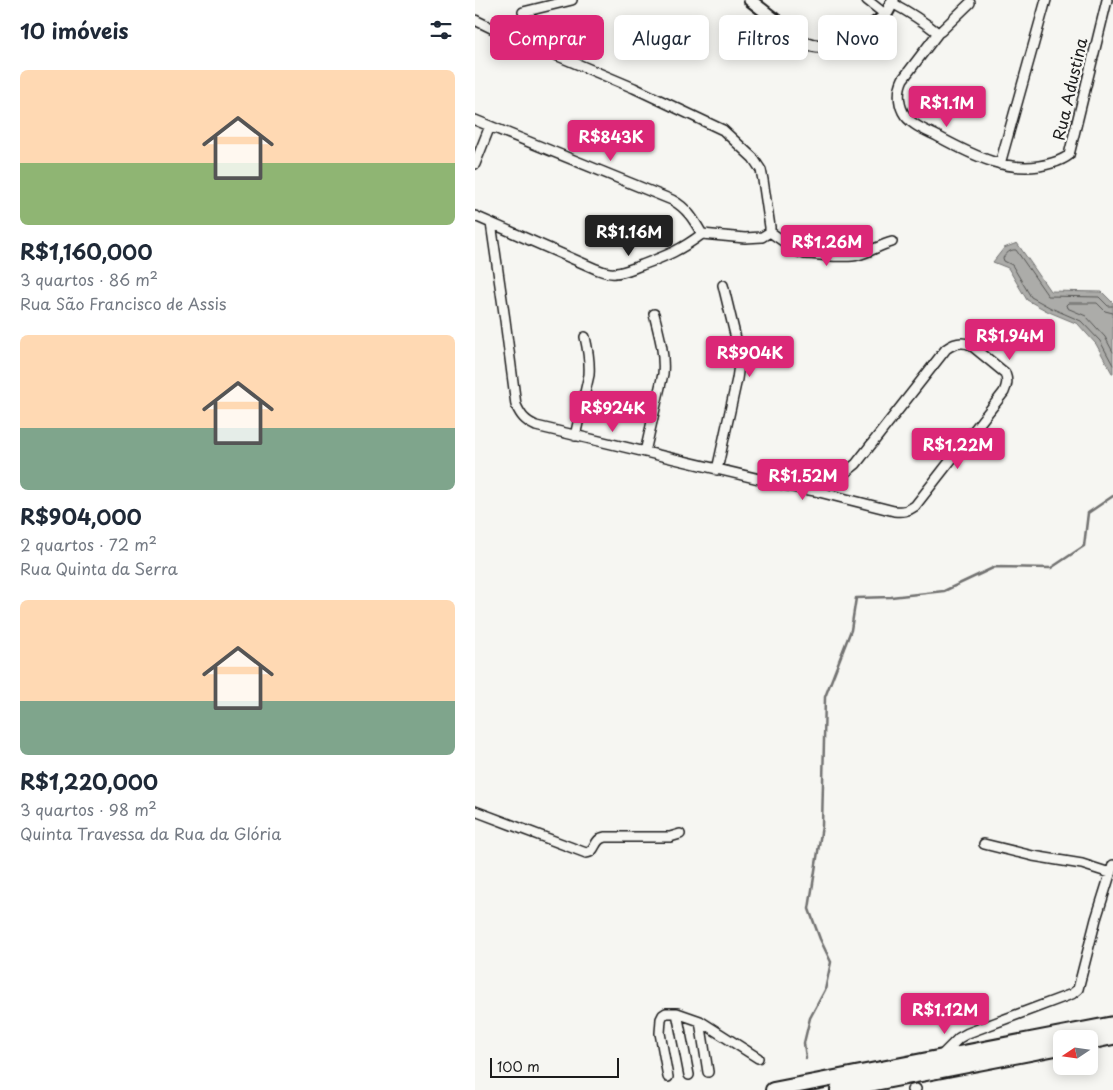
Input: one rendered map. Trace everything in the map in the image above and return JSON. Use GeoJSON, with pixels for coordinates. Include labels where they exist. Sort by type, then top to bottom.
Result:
{"type":"FeatureCollection","features":[{"type":"Feature","properties":{"kind":"highway"},"geometry":{"type":"LineString","coordinates":[[773,1090],[1113,1024]]}},
{"type":"Feature","properties":{"kind":"highway"},"geometry":{"type":"LineString","coordinates":[[1098,1040],[1113,1037]]}},
{"type":"Feature","properties":{"kind":"highway"},"geometry":{"type":"LineString","coordinates":[[838,1090],[1053,1049]]}},
{"type":"Feature","properties":{"kind":"main road"},"geometry":{"type":"LineString","coordinates":[[750,0],[805,43],[818,47]]}},
{"type":"Feature","properties":{"kind":"main road"},"geometry":{"type":"LineString","coordinates":[[886,15],[893,1]]}},
{"type":"Feature","properties":{"kind":"street"},"geometry":{"type":"LineString","coordinates":[[523,12],[572,0]]}},
{"type":"Feature","properties":{"kind":"street"},"geometry":{"type":"LineString","coordinates":[[867,0],[886,15]]}},
{"type":"Feature","properties":{"kind":"street"},"geometry":{"type":"LineString","coordinates":[[1000,164],[1046,0]]}},
{"type":"Feature","properties":{"kind":"street","name":"Rua Adustina"},"geometry":{"type":"LineString","coordinates":[[938,33],[900,85],[900,103],[903,113],[908,120],[985,160],[1023,167],[1046,165],[1065,159],[1069,155],[1107,0]]}},
{"type":"Feature","properties":{"kind":"street"},"geometry":{"type":"LineString","coordinates":[[893,1],[938,33],[970,2]]}},
{"type":"Feature","properties":{"kind":"street"},"geometry":{"type":"LineString","coordinates":[[475,20],[510,38],[634,88],[723,130],[753,158],[761,170],[770,232]]}},
{"type":"Feature","properties":{"kind":"street"},"geometry":{"type":"LineString","coordinates":[[475,120],[672,200],[687,211],[702,234]]}},
{"type":"Feature","properties":{"kind":"street"},"geometry":{"type":"LineString","coordinates":[[475,164],[490,126]]}},
{"type":"Feature","properties":{"kind":"street"},"geometry":{"type":"LineString","coordinates":[[475,216],[605,273],[615,274],[667,256],[702,234],[745,238],[762,237],[770,232]]}},
{"type":"Feature","properties":{"kind":"street"},"geometry":{"type":"LineString","coordinates":[[491,223],[514,393],[520,416],[526,422],[536,426],[894,511],[909,510],[915,506],[1004,392],[1007,386],[1005,373],[971,344],[965,342],[951,345],[856,464],[836,480],[815,491]]}},
{"type":"Feature","properties":{"kind":"street"},"geometry":{"type":"LineString","coordinates":[[770,232],[805,254],[857,255],[892,242]]}},
{"type":"Feature","properties":{"kind":"street"},"geometry":{"type":"LineString","coordinates":[[717,470],[739,365],[739,351],[723,285]]}},
{"type":"Feature","properties":{"kind":"street"},"geometry":{"type":"LineString","coordinates":[[645,452],[664,364],[654,314]]}},
{"type":"Feature","properties":{"kind":"street"},"geometry":{"type":"LineString","coordinates":[[575,436],[589,375],[589,354],[585,336]]}},
{"type":"Feature","properties":{"kind":"street"},"geometry":{"type":"LineString","coordinates":[[475,811],[586,853],[592,851],[598,840],[605,837],[670,837],[680,834]]}},
{"type":"Feature","properties":{"kind":"street"},"geometry":{"type":"LineString","coordinates":[[939,1059],[959,1038],[968,1032],[1071,994],[1078,989],[1096,919],[1112,869],[1033,856],[984,844]]}},
{"type":"Feature","properties":{"kind":"street"},"geometry":{"type":"LineString","coordinates":[[668,1077],[659,1025],[661,1018],[666,1013],[677,1013],[700,1021],[758,1058]]}},
{"type":"Feature","properties":{"kind":"street"},"geometry":{"type":"LineString","coordinates":[[677,1013],[689,1075]]}},
{"type":"Feature","properties":{"kind":"street"},"geometry":{"type":"LineString","coordinates":[[700,1021],[708,1072]]}},
{"type":"Feature","properties":{"kind":"path"},"geometry":{"type":"LineString","coordinates":[[489,26],[504,18],[523,12]]}},
{"type":"Feature","properties":{"kind":"water"},"geometry":{"type":"Polygon","coordinates":[[[1017,243],[1050,291],[1102,292],[1113,303],[1113,373],[1096,344],[1078,324],[1027,300],[1008,268],[993,262],[1004,248],[1017,243]]]}},
{"type":"Feature","properties":{"kind":"waterway"},"geometry":{"type":"LineString","coordinates":[[806,1058],[804,1043],[810,1018],[825,990],[831,962],[809,909],[822,826],[825,697],[851,630],[856,598],[891,597],[944,591],[995,567],[1051,568],[1084,546],[1088,513],[1113,496]]}}]}
